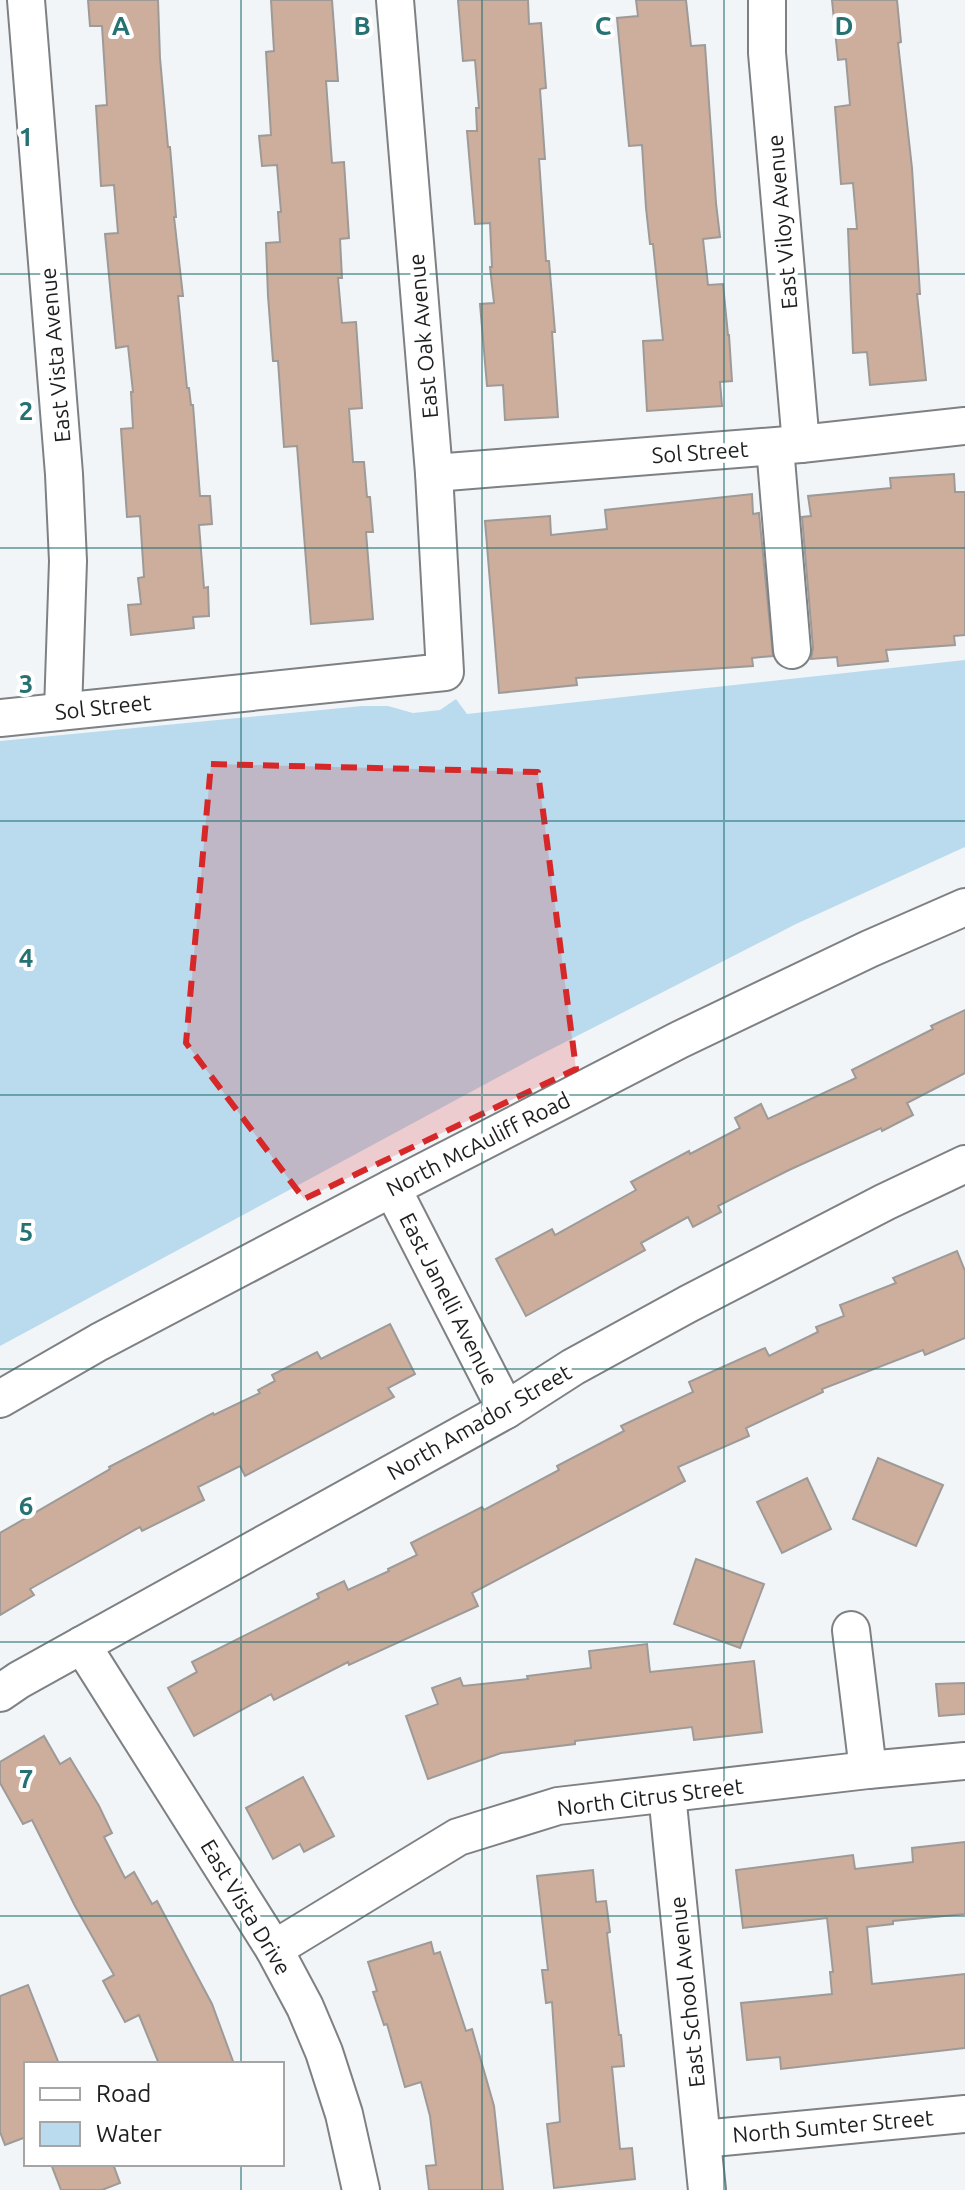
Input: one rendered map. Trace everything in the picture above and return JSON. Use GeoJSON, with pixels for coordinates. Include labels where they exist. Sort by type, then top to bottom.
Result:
{"type":"FeatureCollection","features":[{"type":"Feature","properties":{"kind":"street","name":"East Vista Avenue"},"geometry":{"type":"LineString","coordinates":[[26,0],[64,474],[68,561],[63,711]]}},
{"type":"Feature","properties":{"kind":"street","name":"East Oak Avenue"},"geometry":{"type":"LineString","coordinates":[[395,0],[434,473],[445,672]]}},
{"type":"Feature","properties":{"kind":"street","name":"East Viloy Avenue"},"geometry":{"type":"LineString","coordinates":[[767,0],[767,53],[788,445],[792,650]]}},
{"type":"Feature","properties":{"kind":"street","name":"Sol Street"},"geometry":{"type":"LineString","coordinates":[[434,473],[788,445],[965,426]]}},
{"type":"Feature","properties":{"kind":"street","name":"Sol Street"},"geometry":{"type":"LineString","coordinates":[[0,718],[445,672]]}},
{"type":"Feature","properties":{"kind":"street","name":"North McAuliff Road"},"geometry":{"type":"LineString","coordinates":[[0,1399],[99,1342],[679,1040],[965,907]]}},
{"type":"Feature","properties":{"kind":"street","name":"North Amador Street"},"geometry":{"type":"LineString","coordinates":[[0,1693],[506,1410],[573,1367],[688,1304],[965,1164]]}},
{"type":"Feature","properties":{"kind":"street","name":"East Janelli Avenue"},"geometry":{"type":"LineString","coordinates":[[392,1188],[506,1410]]}},
{"type":"Feature","properties":{"kind":"street"},"geometry":{"type":"LineString","coordinates":[[851,1630],[868,1770]]}},
{"type":"Feature","properties":{"kind":"street","name":"East Vista Drive"},"geometry":{"type":"LineString","coordinates":[[82,1645],[274,1949],[305,2007],[324,2052],[344,2114],[361,2190]]}},
{"type":"Feature","properties":{"kind":"street","name":"North Citrus Street"},"geometry":{"type":"LineString","coordinates":[[274,1949],[458,1837],[558,1806],[965,1761]]}},
{"type":"Feature","properties":{"kind":"street","name":"East School Avenue"},"geometry":{"type":"LineString","coordinates":[[667,1794],[707,2190]]}},
{"type":"Feature","properties":{"kind":"street","name":"North Sumter Street"},"geometry":{"type":"LineString","coordinates":[[702,2139],[965,2114]]}},
{"type":"Feature","properties":{"kind":"highlighted area"},"geometry":{"type":"Polygon","coordinates":[[[211,764],[538,772],[576,1069],[304,1199],[186,1043],[211,764]]]}},
{"type":"Feature","properties":{"kind":"water"},"geometry":{"type":"Polygon","coordinates":[[[965,660],[965,847],[796,924],[532,1059],[0,1346],[0,741],[362,706],[388,706],[413,713],[440,710],[456,699],[467,714],[965,660]]]}},
{"type":"Feature","properties":{"kind":"building"},"geometry":{"type":"Polygon","coordinates":[[[88,0],[158,0],[160,58],[183,296],[178,296],[187,388],[193,405],[200,496],[210,496],[212,524],[199,525],[209,616],[193,617],[194,628],[131,635],[128,605],[141,604],[138,578],[144,577],[140,516],[127,517],[121,429],[133,428],[133,392],[128,346],[116,348],[105,234],[118,233],[114,185],[101,186],[96,106],[107,105],[102,26],[90,26],[88,0]]]}},
{"type":"Feature","properties":{"kind":"building"},"geometry":{"type":"Polygon","coordinates":[[[271,0],[332,0],[338,81],[326,81],[332,163],[344,162],[349,238],[340,239],[342,278],[338,278],[342,323],[356,322],[362,408],[349,409],[353,462],[364,462],[367,497],[370,497],[373,532],[366,532],[373,619],[311,624],[297,446],[284,447],[278,361],[273,361],[268,296],[266,243],[280,242],[278,212],[281,212],[277,165],[262,166],[259,136],[271,135],[266,52],[274,51],[271,0]]]}},
{"type":"Feature","properties":{"kind":"building"},"geometry":{"type":"Polygon","coordinates":[[[458,0],[528,0],[529,24],[541,23],[546,88],[540,89],[545,159],[539,159],[546,261],[549,261],[555,332],[552,332],[558,417],[505,420],[503,385],[487,386],[480,304],[494,303],[490,223],[475,224],[467,131],[477,131],[476,108],[479,108],[475,60],[463,61],[458,0]]]}},
{"type":"Feature","properties":{"kind":"building"},"geometry":{"type":"Polygon","coordinates":[[[636,0],[686,0],[691,46],[705,45],[720,237],[703,239],[708,285],[723,284],[732,381],[720,382],[722,406],[647,411],[643,341],[663,340],[646,208],[642,145],[629,146],[617,18],[638,16],[636,0]]]}},
{"type":"Feature","properties":{"kind":"building"},"geometry":{"type":"Polygon","coordinates":[[[832,0],[897,0],[901,42],[898,43],[912,168],[920,294],[917,294],[926,380],[870,385],[867,352],[853,353],[848,229],[857,229],[853,183],[841,184],[835,107],[850,105],[846,59],[838,60],[832,0]]]}},
{"type":"Feature","properties":{"kind":"building"},"geometry":{"type":"Polygon","coordinates":[[[954,474],[955,492],[965,492],[965,635],[954,636],[955,645],[886,650],[888,661],[838,666],[837,657],[811,659],[813,648],[802,517],[811,516],[808,496],[891,488],[890,478],[954,474]]]}},
{"type":"Feature","properties":{"kind":"building"},"geometry":{"type":"Polygon","coordinates":[[[752,494],[753,514],[759,513],[773,656],[752,658],[753,666],[576,678],[577,685],[499,693],[485,521],[550,516],[551,535],[607,529],[605,510],[752,494]]]}},
{"type":"Feature","properties":{"kind":"building"},"geometry":{"type":"Polygon","coordinates":[[[965,1010],[965,1073],[907,1103],[913,1115],[789,1170],[718,1206],[721,1212],[693,1227],[688,1217],[641,1243],[645,1250],[526,1316],[496,1259],[552,1229],[555,1235],[636,1190],[631,1182],[740,1128],[735,1118],[761,1104],[768,1119],[856,1078],[852,1070],[965,1010]]]}},
{"type":"Feature","properties":{"kind":"building"},"geometry":{"type":"Polygon","coordinates":[[[957,1251],[965,1271],[965,1338],[925,1355],[923,1350],[822,1389],[823,1392],[746,1428],[749,1436],[678,1467],[685,1481],[472,1593],[478,1606],[349,1665],[348,1662],[274,1700],[271,1694],[194,1736],[168,1688],[197,1672],[192,1662],[319,1598],[317,1594],[344,1581],[348,1590],[389,1571],[417,1555],[411,1543],[482,1507],[484,1510],[559,1470],[557,1466],[624,1431],[621,1426],[693,1392],[689,1382],[765,1348],[769,1356],[818,1332],[816,1327],[844,1316],[840,1305],[896,1283],[893,1278],[957,1251]]]}},
{"type":"Feature","properties":{"kind":"building"},"geometry":{"type":"Polygon","coordinates":[[[390,1324],[415,1374],[388,1388],[394,1397],[245,1476],[240,1466],[198,1487],[204,1500],[142,1531],[140,1527],[30,1589],[34,1595],[0,1615],[0,1533],[109,1467],[213,1413],[260,1393],[258,1390],[275,1381],[272,1375],[317,1352],[321,1359],[390,1324]]]}},
{"type":"Feature","properties":{"kind":"building"},"geometry":{"type":"Polygon","coordinates":[[[878,1458],[943,1485],[916,1546],[853,1519],[878,1458]]]}},
{"type":"Feature","properties":{"kind":"building"},"geometry":{"type":"Polygon","coordinates":[[[807,1478],[831,1529],[782,1553],[757,1502],[807,1478]]]}},
{"type":"Feature","properties":{"kind":"building"},"geometry":{"type":"Polygon","coordinates":[[[696,1559],[764,1584],[740,1648],[674,1624],[696,1559]]]}},
{"type":"Feature","properties":{"kind":"building"},"geometry":{"type":"Polygon","coordinates":[[[647,1644],[650,1672],[754,1661],[762,1732],[694,1740],[692,1727],[575,1741],[575,1744],[501,1753],[428,1779],[406,1716],[438,1704],[432,1688],[460,1678],[463,1686],[591,1668],[589,1651],[647,1644]]]}},
{"type":"Feature","properties":{"kind":"building"},"geometry":{"type":"Polygon","coordinates":[[[965,1683],[965,1714],[939,1716],[936,1684],[965,1683]]]}},
{"type":"Feature","properties":{"kind":"building"},"geometry":{"type":"Polygon","coordinates":[[[44,1736],[60,1764],[70,1758],[112,1833],[104,1837],[125,1878],[134,1872],[152,1904],[157,1901],[212,2004],[233,2062],[158,2062],[139,2015],[125,2022],[103,1981],[114,1975],[32,1820],[23,1824],[0,1783],[0,1762],[44,1736]]]}},
{"type":"Feature","properties":{"kind":"building"},"geometry":{"type":"Polygon","coordinates":[[[303,1777],[334,1836],[304,1852],[300,1844],[273,1859],[246,1808],[303,1777]]]}},
{"type":"Feature","properties":{"kind":"building"},"geometry":{"type":"Polygon","coordinates":[[[965,1842],[965,1914],[893,1921],[893,1924],[867,1927],[872,1984],[965,1974],[965,2048],[781,2069],[780,2057],[747,2060],[741,2003],[832,1994],[830,1972],[833,1972],[827,1918],[743,1928],[736,1870],[853,1855],[855,1869],[913,1862],[912,1848],[965,1842]]]}},
{"type":"Feature","properties":{"kind":"building"},"geometry":{"type":"Polygon","coordinates":[[[593,1870],[596,1902],[606,1901],[610,1932],[607,1933],[624,2066],[612,2067],[620,2149],[632,2148],[635,2179],[554,2188],[547,2124],[560,2122],[552,2002],[546,2003],[542,1970],[548,1970],[537,1876],[593,1870]]]}},
{"type":"Feature","properties":{"kind":"building"},"geometry":{"type":"Polygon","coordinates":[[[431,1942],[434,1954],[440,1952],[466,2031],[472,2029],[494,2106],[503,2190],[429,2190],[426,2166],[436,2165],[430,2116],[421,2082],[405,2087],[387,2024],[384,2025],[373,1992],[377,1991],[368,1962],[431,1942]]]}},
{"type":"Feature","properties":{"kind":"building"},"geometry":{"type":"Polygon","coordinates":[[[28,1985],[58,2062],[24,2062],[24,2138],[5,2145],[0,2132],[0,1996],[28,1985]]]}},
{"type":"Feature","properties":{"kind":"building"},"geometry":{"type":"Polygon","coordinates":[[[52,2166],[114,2166],[120,2183],[102,2190],[61,2190],[52,2166]]]}}]}
